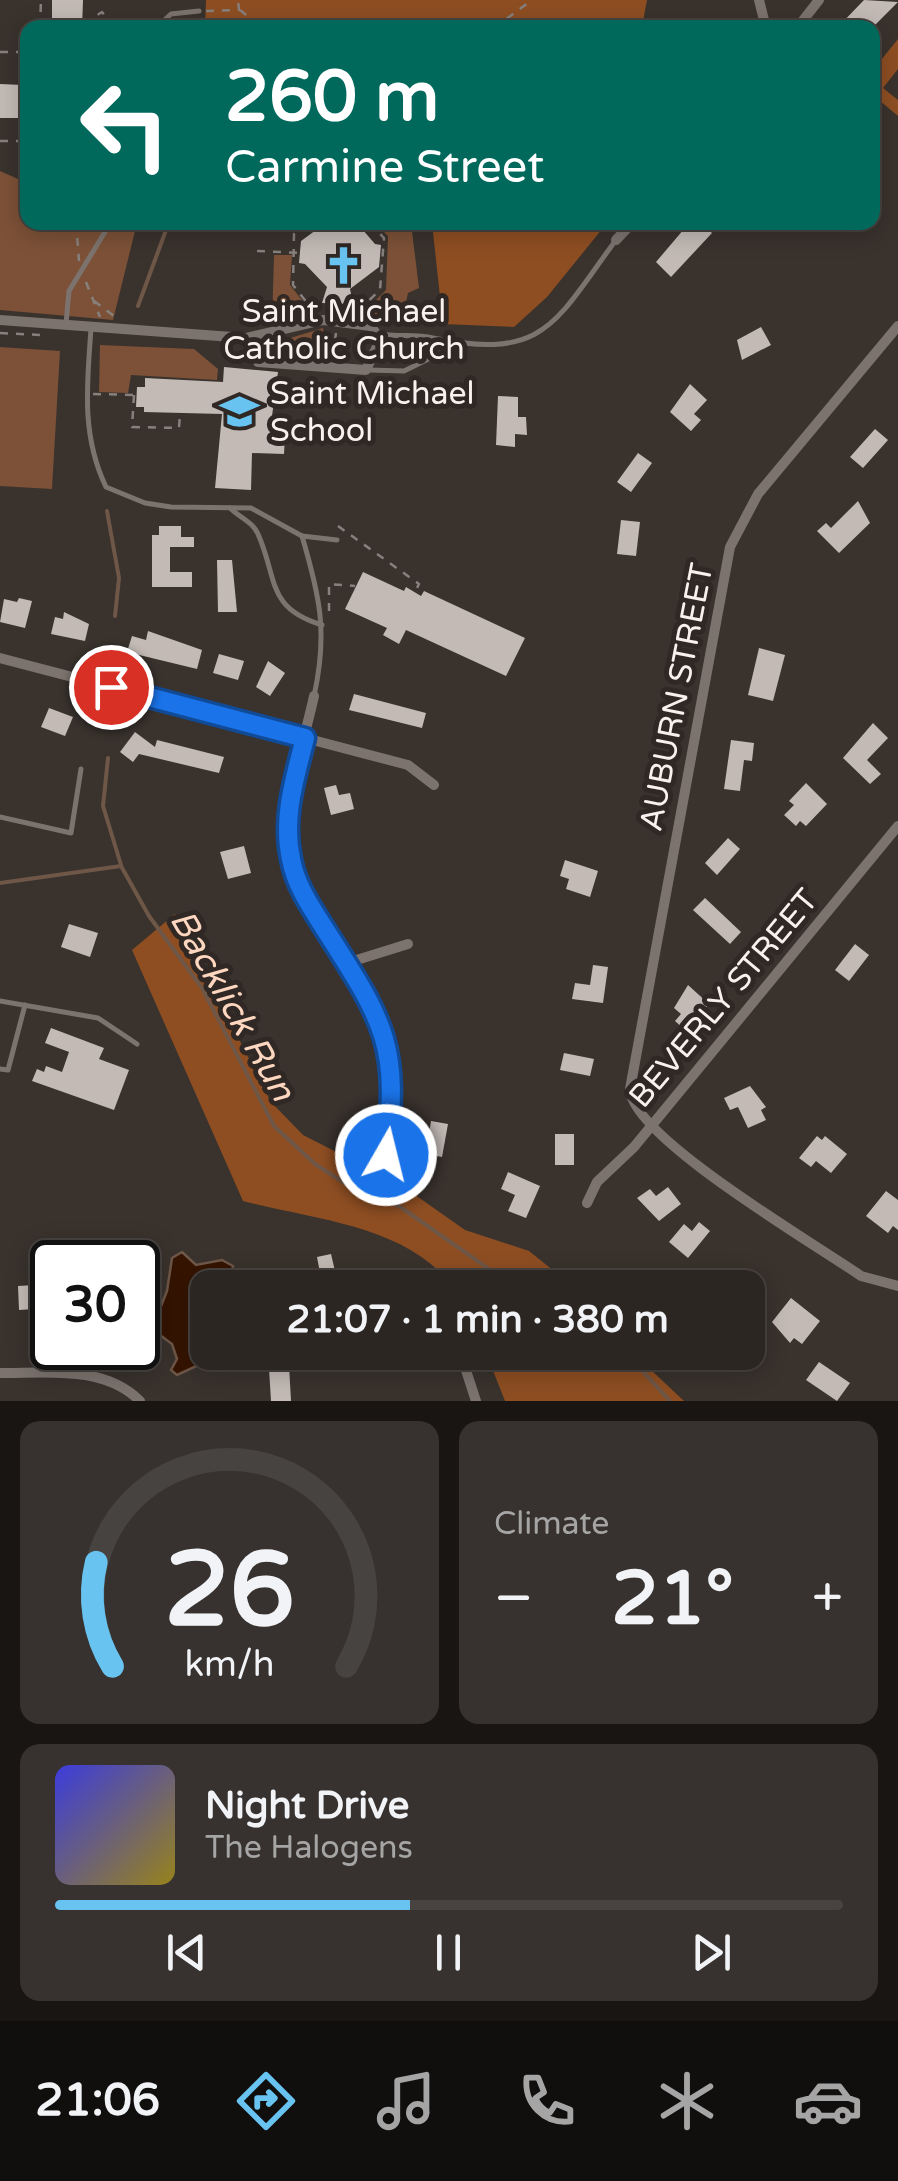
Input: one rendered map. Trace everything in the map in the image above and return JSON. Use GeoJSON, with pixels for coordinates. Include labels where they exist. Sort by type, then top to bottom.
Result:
{"type":"FeatureCollection","features":[{"type":"Feature","properties":{"kind":"street"},"geometry":{"type":"LineString","coordinates":[[803,20],[819,0]]}},
{"type":"Feature","properties":{"kind":"street"},"geometry":{"type":"LineString","coordinates":[[616,240],[625,230]]}},
{"type":"Feature","properties":{"kind":"street"},"geometry":{"type":"LineString","coordinates":[[0,320],[246,338],[337,319],[382,329],[378,354],[366,370],[258,362],[246,338]]}},
{"type":"Feature","properties":{"kind":"street","name":"AUBURN STREET"},"geometry":{"type":"LineString","coordinates":[[649,1126],[634,1108],[630,1088],[730,547],[758,494],[898,326]]}},
{"type":"Feature","properties":{"kind":"street"},"geometry":{"type":"LineString","coordinates":[[0,658],[408,766],[434,785]]}},
{"type":"Feature","properties":{"kind":"street"},"geometry":{"type":"LineString","coordinates":[[314,696],[290,800],[291,860],[306,900],[377,1014],[391,1056],[394,1100],[386,1155]]}},
{"type":"Feature","properties":{"kind":"street","name":"BEVERLY STREET"},"geometry":{"type":"LineString","coordinates":[[587,1202],[597,1182],[649,1126],[898,826]]}},
{"type":"Feature","properties":{"kind":"street"},"geometry":{"type":"LineString","coordinates":[[347,964],[408,944]]}},
{"type":"Feature","properties":{"kind":"street"},"geometry":{"type":"LineString","coordinates":[[649,1126],[861,1276],[898,1286]]}},
{"type":"Feature","properties":{"kind":"street"},"geometry":{"type":"LineString","coordinates":[[466,1370],[476,1401]]}},
{"type":"Feature","properties":{"kind":"street"},"geometry":{"type":"LineString","coordinates":[[0,1373],[100,1376],[126,1388],[140,1401]]}},
{"type":"Feature","properties":{"kind":"lane"},"geometry":{"type":"LineString","coordinates":[[165,20],[171,14],[200,11]]}},
{"type":"Feature","properties":{"kind":"lane"},"geometry":{"type":"LineString","coordinates":[[66,324],[69,290],[106,230]]}},
{"type":"Feature","properties":{"kind":"lane"},"geometry":{"type":"LineString","coordinates":[[382,329],[457,344],[510,345],[542,333],[616,240]]}},
{"type":"Feature","properties":{"kind":"lane"},"geometry":{"type":"LineString","coordinates":[[92,326],[87,394],[93,460],[106,486],[144,503],[251,508],[302,536],[337,540]]}},
{"type":"Feature","properties":{"kind":"lane"},"geometry":{"type":"LineString","coordinates":[[366,370],[404,371],[457,344]]}},
{"type":"Feature","properties":{"kind":"lane"},"geometry":{"type":"LineString","coordinates":[[230,508],[258,532],[282,602],[301,618],[322,625]]}},
{"type":"Feature","properties":{"kind":"lane"},"geometry":{"type":"LineString","coordinates":[[302,536],[321,602],[324,651],[314,696]]}},
{"type":"Feature","properties":{"kind":"lane"},"geometry":{"type":"LineString","coordinates":[[0,817],[71,833],[81,769]]}},
{"type":"Feature","properties":{"kind":"lane"},"geometry":{"type":"LineString","coordinates":[[0,1001],[98,1018],[137,1044]]}},
{"type":"Feature","properties":{"kind":"lane"},"geometry":{"type":"LineString","coordinates":[[0,1069],[8,1070],[25,1006]]}},
{"type":"Feature","properties":{"kind":"path"},"geometry":{"type":"LineString","coordinates":[[238,0],[239,10]]}},
{"type":"Feature","properties":{"kind":"path"},"geometry":{"type":"LineString","coordinates":[[505,20],[532,0]]}},
{"type":"Feature","properties":{"kind":"path"},"geometry":{"type":"LineString","coordinates":[[104,12],[106,2]]}},
{"type":"Feature","properties":{"kind":"path"},"geometry":{"type":"LineString","coordinates":[[200,11],[239,10],[252,20]]}},
{"type":"Feature","properties":{"kind":"path"},"geometry":{"type":"LineString","coordinates":[[104,12],[111,19],[120,18]]}},
{"type":"Feature","properties":{"kind":"path"},"geometry":{"type":"LineString","coordinates":[[93,20],[104,12]]}},
{"type":"Feature","properties":{"kind":"path"},"geometry":{"type":"LineString","coordinates":[[298,230],[294,234],[293,285],[314,312]]}},
{"type":"Feature","properties":{"kind":"path"},"geometry":{"type":"LineString","coordinates":[[358,312],[380,290],[384,238],[377,230]]}},
{"type":"Feature","properties":{"kind":"path"},"geometry":{"type":"LineString","coordinates":[[257,251],[300,253]]}},
{"type":"Feature","properties":{"kind":"path"},"geometry":{"type":"LineString","coordinates":[[94,301],[112,312],[116,328]]}},
{"type":"Feature","properties":{"kind":"path"},"geometry":{"type":"LineString","coordinates":[[382,329],[407,306]]}},
{"type":"Feature","properties":{"kind":"path"},"geometry":{"type":"LineString","coordinates":[[332,368],[336,327]]}},
{"type":"Feature","properties":{"kind":"path"},"geometry":{"type":"LineString","coordinates":[[0,333],[40,335]]}},
{"type":"Feature","properties":{"kind":"path"},"geometry":{"type":"LineString","coordinates":[[217,344],[251,365]]}},
{"type":"Feature","properties":{"kind":"path"},"geometry":{"type":"LineString","coordinates":[[87,394],[135,395],[132,427],[179,428],[180,414]]}},
{"type":"Feature","properties":{"kind":"path"},"geometry":{"type":"LineString","coordinates":[[338,526],[419,584],[415,592]]}},
{"type":"Feature","properties":{"kind":"path"},"geometry":{"type":"LineString","coordinates":[[328,584],[355,586]]}},
{"type":"Feature","properties":{"kind":"shaded area"},"geometry":{"type":"Polygon","coordinates":[[[206,0],[647,0],[643,20],[205,20],[206,0]]]}},
{"type":"Feature","properties":{"kind":"shaded area"},"geometry":{"type":"Polygon","coordinates":[[[898,39],[898,69],[883,88],[898,100],[898,116],[880,101],[880,61],[898,39]]]}},
{"type":"Feature","properties":{"kind":"shaded area"},"geometry":{"type":"Polygon","coordinates":[[[0,171],[20,180],[20,230],[135,230],[113,320],[0,310],[0,171]]]}},
{"type":"Feature","properties":{"kind":"shaded area"},"geometry":{"type":"Polygon","coordinates":[[[382,230],[412,230],[419,288],[408,293],[406,302],[385,319],[366,310],[386,290],[388,236],[382,230]]]}},
{"type":"Feature","properties":{"kind":"shaded area"},"geometry":{"type":"Polygon","coordinates":[[[433,230],[601,230],[547,297],[514,327],[443,324],[433,230]]]}},
{"type":"Feature","properties":{"kind":"shaded area"},"geometry":{"type":"Polygon","coordinates":[[[274,255],[292,255],[290,285],[309,309],[272,323],[274,255]]]}},
{"type":"Feature","properties":{"kind":"shaded area"},"geometry":{"type":"Polygon","coordinates":[[[323,328],[326,353],[322,359],[262,353],[264,346],[323,328]]]}},
{"type":"Feature","properties":{"kind":"shaded area"},"geometry":{"type":"Polygon","coordinates":[[[100,345],[194,349],[218,369],[217,380],[131,375],[128,393],[99,392],[100,345]]]}},
{"type":"Feature","properties":{"kind":"shaded area"},"geometry":{"type":"Polygon","coordinates":[[[0,347],[60,351],[52,489],[0,486],[0,347]]]}},
{"type":"Feature","properties":{"kind":"shaded area"},"geometry":{"type":"Polygon","coordinates":[[[175,914],[271,1102],[303,1135],[401,1185],[465,1230],[529,1251],[553,1270],[438,1270],[411,1250],[357,1228],[243,1201],[132,950],[175,914]]]}},
{"type":"Feature","properties":{"kind":"shaded area"},"geometry":{"type":"Polygon","coordinates":[[[182,1252],[196,1265],[222,1260],[233,1266],[232,1270],[190,1270],[190,1369],[177,1375],[171,1370],[177,1359],[172,1344],[160,1335],[160,1309],[172,1258],[182,1252]]]}},
{"type":"Feature","properties":{"kind":"shaded area"},"geometry":{"type":"Polygon","coordinates":[[[493,1370],[651,1370],[684,1401],[505,1401],[493,1370]]]}},
{"type":"Feature","properties":{"kind":"building"},"geometry":{"type":"Polygon","coordinates":[[[52,0],[83,0],[82,20],[52,20],[52,0]]]}},
{"type":"Feature","properties":{"kind":"building"},"geometry":{"type":"Polygon","coordinates":[[[864,0],[898,2],[880,20],[845,20],[864,0]]]}},
{"type":"Feature","properties":{"kind":"building"},"geometry":{"type":"Polygon","coordinates":[[[0,84],[20,85],[20,118],[0,118],[0,84]]]}},
{"type":"Feature","properties":{"kind":"building","name":"Saint Michael Catholic Church"},"geometry":{"type":"Polygon","coordinates":[[[316,230],[363,230],[375,244],[381,245],[379,267],[350,289],[353,304],[322,303],[327,287],[305,264],[299,263],[301,241],[316,230]]]}},
{"type":"Feature","properties":{"kind":"building"},"geometry":{"type":"Polygon","coordinates":[[[683,230],[712,233],[671,277],[656,262],[683,230]]]}},
{"type":"Feature","properties":{"kind":"building"},"geometry":{"type":"Polygon","coordinates":[[[761,327],[771,345],[742,360],[737,340],[761,327]]]}},
{"type":"Feature","properties":{"kind":"building"},"geometry":{"type":"Polygon","coordinates":[[[224,367],[278,372],[272,416],[286,417],[284,454],[252,453],[251,490],[215,488],[222,414],[144,412],[144,407],[136,407],[137,387],[145,387],[145,378],[223,382],[224,367]]]}},
{"type":"Feature","properties":{"kind":"building"},"geometry":{"type":"Polygon","coordinates":[[[690,384],[707,400],[694,414],[701,420],[691,431],[670,412],[690,384]]]}},
{"type":"Feature","properties":{"kind":"building"},"geometry":{"type":"Polygon","coordinates":[[[498,396],[518,397],[518,417],[526,417],[527,435],[515,434],[515,447],[496,445],[498,396]]]}},
{"type":"Feature","properties":{"kind":"building"},"geometry":{"type":"Polygon","coordinates":[[[875,429],[888,440],[863,468],[850,457],[875,429]]]}},
{"type":"Feature","properties":{"kind":"building"},"geometry":{"type":"Polygon","coordinates":[[[638,453],[652,463],[631,492],[617,482],[638,453]]]}},
{"type":"Feature","properties":{"kind":"building"},"geometry":{"type":"Polygon","coordinates":[[[858,501],[870,523],[839,553],[817,531],[826,523],[831,528],[858,501]]]}},
{"type":"Feature","properties":{"kind":"building"},"geometry":{"type":"Polygon","coordinates":[[[621,520],[640,522],[636,556],[617,554],[621,520]]]}},
{"type":"Feature","properties":{"kind":"building"},"geometry":{"type":"Polygon","coordinates":[[[159,526],[181,526],[181,537],[194,537],[194,547],[170,547],[170,572],[192,572],[192,587],[152,587],[152,535],[159,535],[159,526]]]}},
{"type":"Feature","properties":{"kind":"building"},"geometry":{"type":"Polygon","coordinates":[[[217,560],[232,560],[237,612],[218,612],[217,560]]]}},
{"type":"Feature","properties":{"kind":"building"},"geometry":{"type":"Polygon","coordinates":[[[363,572],[404,591],[406,587],[421,596],[424,591],[525,638],[506,676],[406,630],[399,644],[383,635],[387,628],[345,609],[363,572]]]}},
{"type":"Feature","properties":{"kind":"building"},"geometry":{"type":"Polygon","coordinates":[[[19,598],[32,601],[25,628],[0,622],[4,599],[17,602],[19,598]]]}},
{"type":"Feature","properties":{"kind":"building"},"geometry":{"type":"Polygon","coordinates":[[[64,612],[89,624],[85,641],[51,634],[55,617],[63,619],[64,612]]]}},
{"type":"Feature","properties":{"kind":"building"},"geometry":{"type":"Polygon","coordinates":[[[148,631],[202,650],[197,669],[127,652],[132,636],[146,640],[148,631]]]}},
{"type":"Feature","properties":{"kind":"building"},"geometry":{"type":"Polygon","coordinates":[[[759,648],[785,655],[773,701],[748,695],[759,648]]]}},
{"type":"Feature","properties":{"kind":"building"},"geometry":{"type":"Polygon","coordinates":[[[219,654],[244,661],[238,680],[213,673],[219,654]]]}},
{"type":"Feature","properties":{"kind":"building"},"geometry":{"type":"Polygon","coordinates":[[[268,661],[285,673],[270,696],[256,687],[268,661]]]}},
{"type":"Feature","properties":{"kind":"building"},"geometry":{"type":"Polygon","coordinates":[[[354,694],[426,713],[422,728],[349,710],[354,694]]]}},
{"type":"Feature","properties":{"kind":"building"},"geometry":{"type":"Polygon","coordinates":[[[49,708],[73,717],[65,736],[41,727],[49,708]]]}},
{"type":"Feature","properties":{"kind":"building"},"geometry":{"type":"Polygon","coordinates":[[[873,723],[888,738],[867,760],[881,774],[870,784],[843,758],[873,723]]]}},
{"type":"Feature","properties":{"kind":"building"},"geometry":{"type":"Polygon","coordinates":[[[135,732],[155,747],[157,740],[224,757],[219,773],[139,754],[133,762],[120,752],[135,732]]]}},
{"type":"Feature","properties":{"kind":"building"},"geometry":{"type":"Polygon","coordinates":[[[731,740],[754,743],[752,761],[744,760],[740,791],[724,789],[731,740]]]}},
{"type":"Feature","properties":{"kind":"building"},"geometry":{"type":"Polygon","coordinates":[[[806,783],[827,804],[806,826],[800,821],[796,826],[784,815],[794,805],[789,801],[806,783]]]}},
{"type":"Feature","properties":{"kind":"building"},"geometry":{"type":"Polygon","coordinates":[[[336,785],[339,795],[350,793],[354,809],[331,815],[324,788],[336,785]]]}},
{"type":"Feature","properties":{"kind":"building"},"geometry":{"type":"Polygon","coordinates":[[[728,838],[740,849],[717,875],[705,863],[728,838]]]}},
{"type":"Feature","properties":{"kind":"building"},"geometry":{"type":"Polygon","coordinates":[[[244,846],[251,873],[228,879],[220,852],[244,846]]]}},
{"type":"Feature","properties":{"kind":"building"},"geometry":{"type":"Polygon","coordinates":[[[565,860],[598,871],[590,897],[566,889],[569,879],[560,876],[565,860]]]}},
{"type":"Feature","properties":{"kind":"building"},"geometry":{"type":"Polygon","coordinates":[[[705,898],[741,932],[730,944],[693,910],[705,898]]]}},
{"type":"Feature","properties":{"kind":"building"},"geometry":{"type":"Polygon","coordinates":[[[69,924],[98,933],[90,957],[61,947],[69,924]]]}},
{"type":"Feature","properties":{"kind":"building"},"geometry":{"type":"Polygon","coordinates":[[[855,944],[869,955],[849,981],[835,970],[855,944]]]}},
{"type":"Feature","properties":{"kind":"building"},"geometry":{"type":"Polygon","coordinates":[[[593,965],[608,967],[603,1003],[572,999],[575,983],[590,985],[593,965]]]}},
{"type":"Feature","properties":{"kind":"building"},"geometry":{"type":"Polygon","coordinates":[[[688,985],[709,1004],[685,1030],[675,1021],[681,1014],[674,1008],[688,985]]]}},
{"type":"Feature","properties":{"kind":"building"},"geometry":{"type":"Polygon","coordinates":[[[51,1028],[104,1048],[99,1059],[129,1070],[114,1110],[32,1081],[37,1069],[44,1072],[46,1066],[62,1072],[69,1052],[45,1043],[51,1028]]]}},
{"type":"Feature","properties":{"kind":"building"},"geometry":{"type":"Polygon","coordinates":[[[564,1053],[594,1059],[590,1076],[560,1070],[564,1053]]]}},
{"type":"Feature","properties":{"kind":"building"},"geometry":{"type":"Polygon","coordinates":[[[750,1086],[766,1107],[761,1110],[766,1120],[748,1128],[738,1107],[730,1110],[724,1098],[750,1086]]]}},
{"type":"Feature","properties":{"kind":"building"},"geometry":{"type":"Polygon","coordinates":[[[431,1121],[448,1124],[442,1157],[426,1154],[431,1121]]]}},
{"type":"Feature","properties":{"kind":"building"},"geometry":{"type":"Polygon","coordinates":[[[555,1134],[574,1134],[574,1165],[555,1165],[555,1134]]]}},
{"type":"Feature","properties":{"kind":"building"},"geometry":{"type":"Polygon","coordinates":[[[817,1136],[822,1140],[825,1136],[847,1154],[831,1173],[816,1161],[811,1167],[799,1158],[817,1136]]]}},
{"type":"Feature","properties":{"kind":"building"},"geometry":{"type":"Polygon","coordinates":[[[508,1172],[540,1186],[526,1218],[508,1211],[515,1195],[501,1189],[508,1172]]]}},
{"type":"Feature","properties":{"kind":"building"},"geometry":{"type":"Polygon","coordinates":[[[668,1187],[681,1204],[659,1221],[637,1198],[650,1189],[656,1196],[668,1187]]]}},
{"type":"Feature","properties":{"kind":"building"},"geometry":{"type":"Polygon","coordinates":[[[886,1191],[898,1200],[898,1230],[893,1226],[888,1233],[866,1216],[886,1191]]]}},
{"type":"Feature","properties":{"kind":"building"},"geometry":{"type":"Polygon","coordinates":[[[699,1222],[710,1231],[688,1258],[669,1242],[684,1224],[692,1231],[699,1222]]]}},
{"type":"Feature","properties":{"kind":"building"},"geometry":{"type":"Polygon","coordinates":[[[331,1254],[335,1270],[319,1270],[317,1257],[331,1254]]]}},
{"type":"Feature","properties":{"kind":"building"},"geometry":{"type":"Polygon","coordinates":[[[30,1285],[30,1309],[19,1310],[18,1286],[30,1285]]]}},
{"type":"Feature","properties":{"kind":"building"},"geometry":{"type":"Polygon","coordinates":[[[791,1298],[820,1321],[802,1344],[794,1338],[790,1343],[772,1322],[791,1298]]]}},
{"type":"Feature","properties":{"kind":"building"},"geometry":{"type":"Polygon","coordinates":[[[819,1362],[850,1383],[837,1401],[806,1380],[819,1362]]]}},
{"type":"Feature","properties":{"kind":"building"},"geometry":{"type":"Polygon","coordinates":[[[269,1370],[289,1370],[291,1401],[271,1401],[269,1370]]]}},
{"type":"Feature","properties":{"kind":"waterway"},"geometry":{"type":"LineString","coordinates":[[138,306],[166,230]]}},
{"type":"Feature","properties":{"kind":"waterway"},"geometry":{"type":"LineString","coordinates":[[107,511],[119,578],[115,616]]}},
{"type":"Feature","properties":{"kind":"waterway"},"geometry":{"type":"LineString","coordinates":[[108,758],[103,806],[121,865]]}},
{"type":"Feature","properties":{"kind":"waterway","name":"Backlick Run"},"geometry":{"type":"LineString","coordinates":[[0,883],[121,866],[149,916],[202,988],[274,1126],[315,1164],[360,1193],[399,1206],[490,1270]]}},
{"type":"Feature","properties":{"kind":"waterway","name":"Backlick Run"},"geometry":{"type":"LineString","coordinates":[[642,1370],[670,1401]]}},
{"type":"Feature","properties":{"kind":"place","name":"Saint Michael Catholic Church"},"geometry":{"type":"Point","coordinates":[344,266]}},
{"type":"Feature","properties":{"kind":"place","name":"Saint Michael School"},"geometry":{"type":"Point","coordinates":[240,411]}},
{"type":"Feature","properties":{"kind":"route"},"geometry":{"type":"LineString","coordinates":[[111,687],[305,738],[290,800],[291,860],[306,900],[370,999],[386,1034],[394,1100],[386,1155]]}}]}
